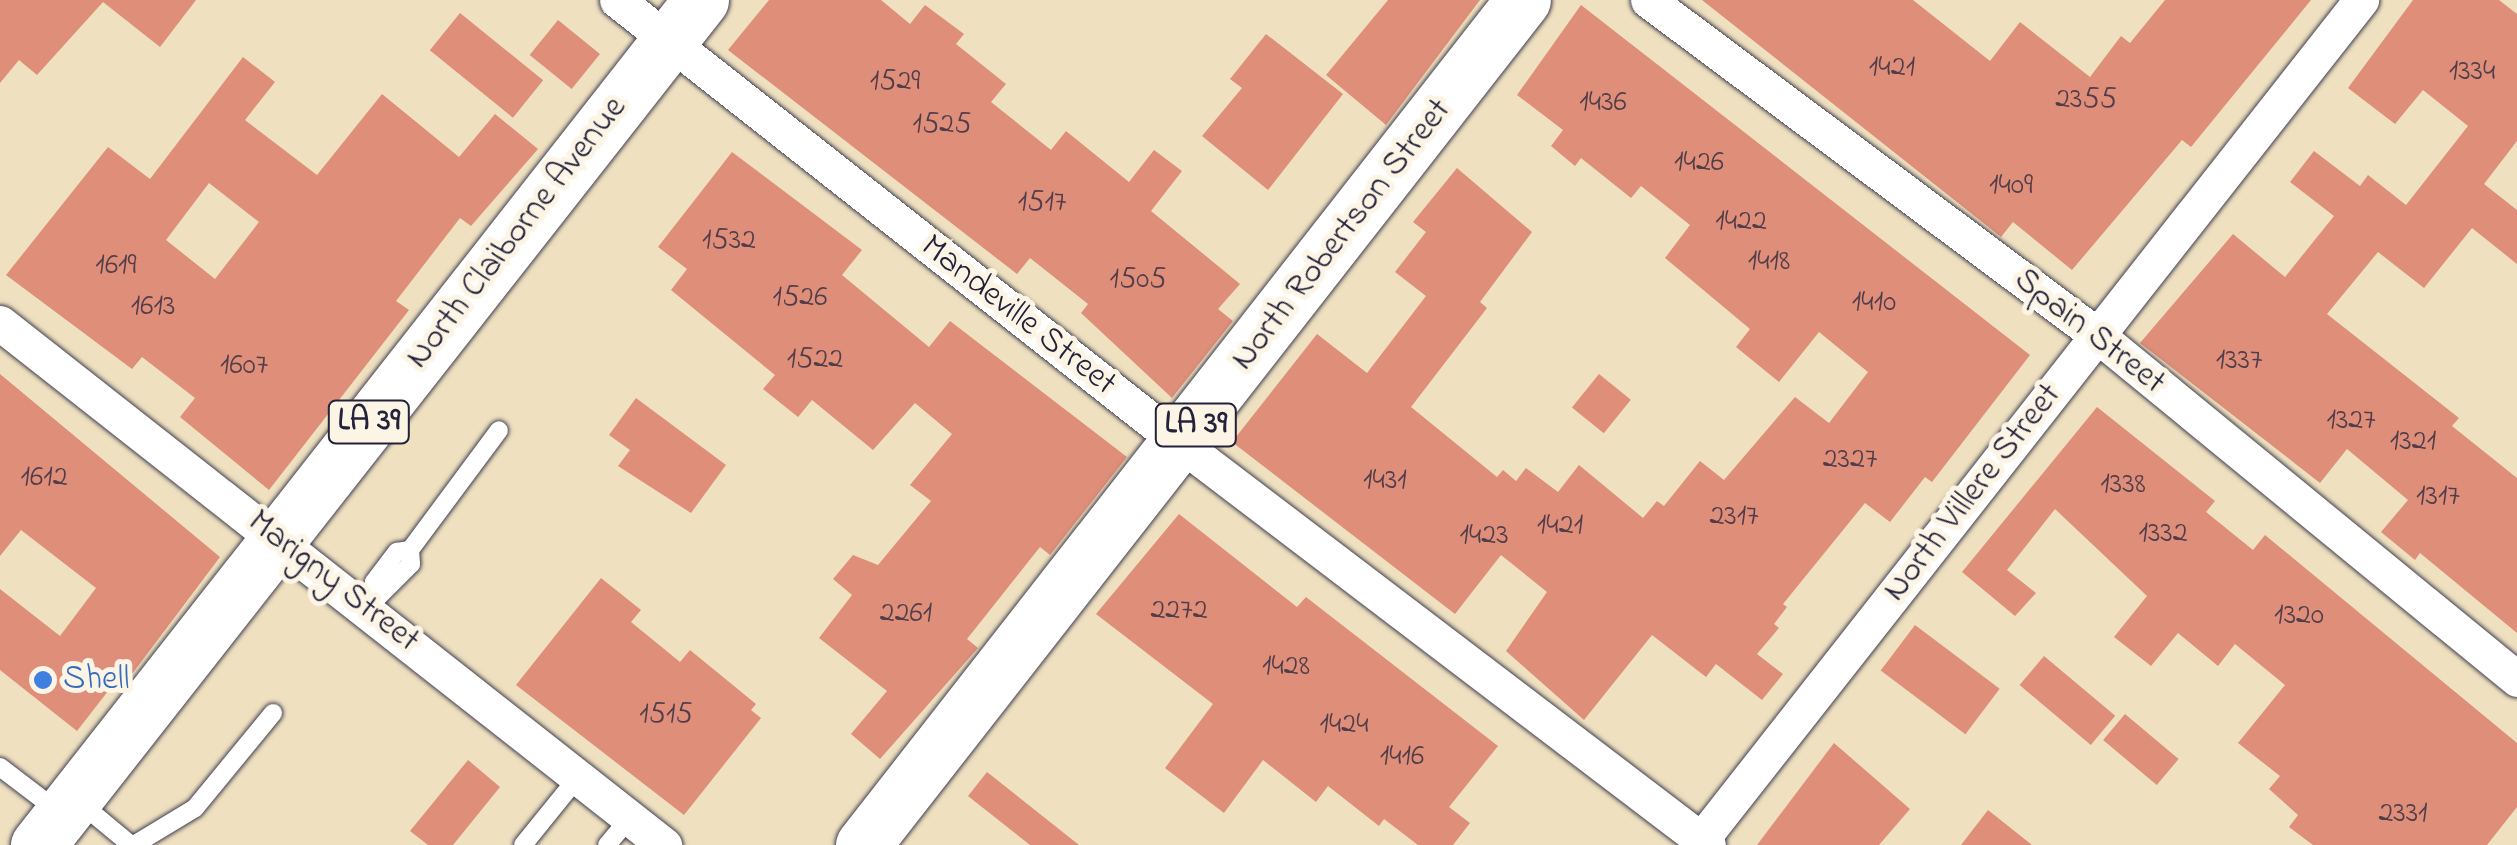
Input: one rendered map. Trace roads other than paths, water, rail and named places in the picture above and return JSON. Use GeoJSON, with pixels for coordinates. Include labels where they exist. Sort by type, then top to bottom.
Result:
{"type":"FeatureCollection","features":[{"type":"Feature","properties":{"kind":"main road","name":"North Robertson Street"},"geometry":{"type":"LineString","coordinates":[[863,845],[1181,444],[1523,0]]}},
{"type":"Feature","properties":{"kind":"main road","name":"North Claiborne Avenue"},"geometry":{"type":"LineString","coordinates":[[58,819],[685,20]]}},
{"type":"Feature","properties":{"kind":"street","name":"Mandeville Street"},"geometry":{"type":"LineString","coordinates":[[617,0],[685,20],[1181,444],[1702,843]]}},
{"type":"Feature","properties":{"kind":"street","name":"Spain Street"},"geometry":{"type":"LineString","coordinates":[[1648,0],[2096,335],[2517,680]]}},
{"type":"Feature","properties":{"kind":"street","name":"North Villere Street"},"geometry":{"type":"LineString","coordinates":[[1702,843],[2361,0]]}},
{"type":"Feature","properties":{"kind":"street","name":"Marigny Street"},"geometry":{"type":"LineString","coordinates":[[0,323],[278,537],[372,602],[664,845]]}},
{"type":"Feature","properties":{"kind":"lane"},"geometry":{"type":"LineString","coordinates":[[372,602],[374,582],[397,552],[410,550],[499,430]]}},
{"type":"Feature","properties":{"kind":"lane"},"geometry":{"type":"LineString","coordinates":[[0,766],[58,819],[133,845],[195,808],[273,714]]}},
{"type":"Feature","properties":{"kind":"lane"},"geometry":{"type":"LineString","coordinates":[[523,845],[578,777]]}},
{"type":"Feature","properties":{"kind":"lane"},"geometry":{"type":"LineString","coordinates":[[607,845],[630,818]]}},
{"type":"Feature","properties":{"kind":"place","name":"Shell"},"geometry":{"type":"Point","coordinates":[43,680]}}]}
